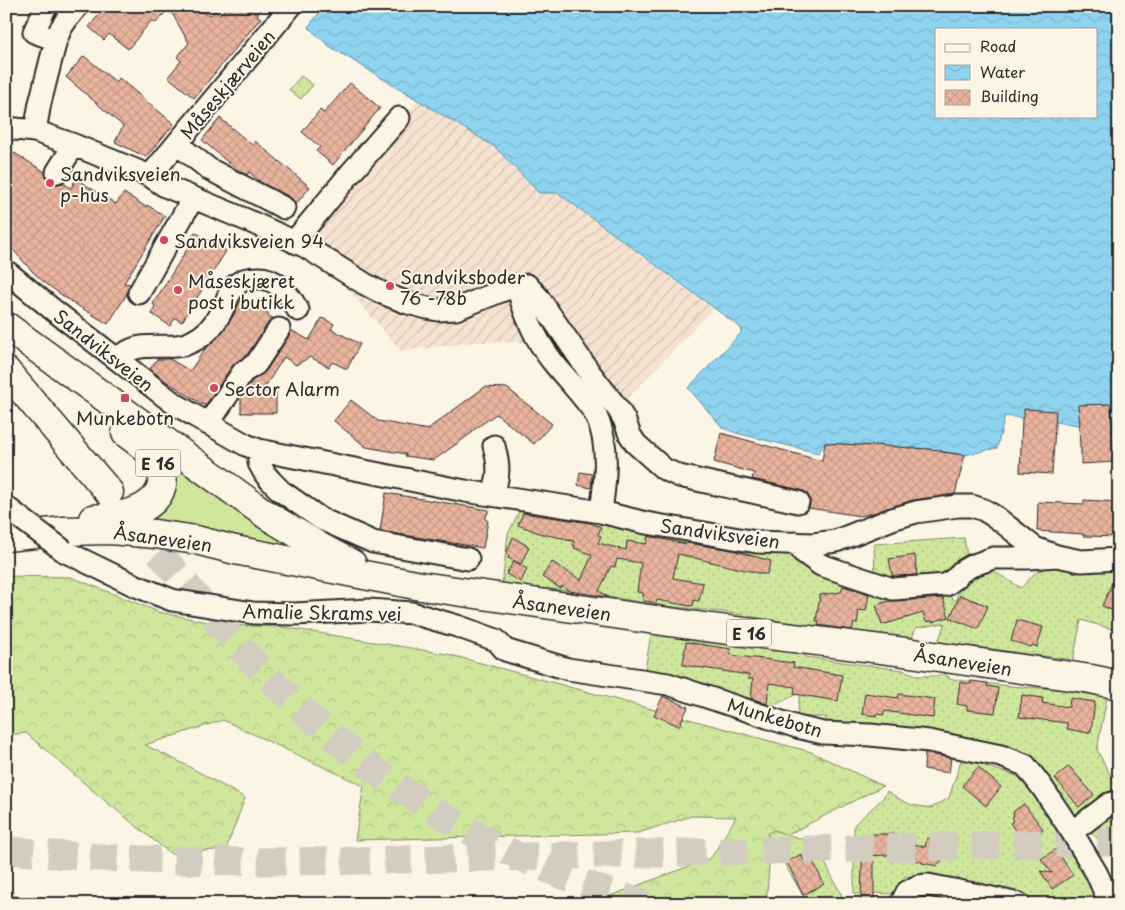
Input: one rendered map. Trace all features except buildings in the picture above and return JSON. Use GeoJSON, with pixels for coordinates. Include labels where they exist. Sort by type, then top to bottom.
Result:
{"type":"FeatureCollection","features":[{"type":"Feature","properties":{"kind":"highway","name":"E 16"},"geometry":{"type":"LineString","coordinates":[[6,326],[268,516],[320,547],[380,578]]}},
{"type":"Feature","properties":{"kind":"highway","name":"E 16"},"geometry":{"type":"LineString","coordinates":[[6,345],[138,442],[153,456],[160,468],[163,480],[155,501],[123,515],[6,528]]}},
{"type":"Feature","properties":{"kind":"highway"},"geometry":{"type":"LineString","coordinates":[[6,372],[109,492]]}},
{"type":"Feature","properties":{"kind":"highway","name":"Åsaneveien"},"geometry":{"type":"LineString","coordinates":[[6,537],[64,531],[102,530],[156,534],[196,540],[235,550],[421,586],[483,596],[704,627],[905,652],[1091,679],[1119,685]]}},
{"type":"Feature","properties":{"kind":"street"},"geometry":{"type":"LineString","coordinates":[[46,6],[34,32],[56,40]]}},
{"type":"Feature","properties":{"kind":"street"},"geometry":{"type":"LineString","coordinates":[[35,131],[56,40],[64,23],[78,6]]}},
{"type":"Feature","properties":{"kind":"street","name":"Måseskjærveien"},"geometry":{"type":"LineString","coordinates":[[150,176],[288,11]]}},
{"type":"Feature","properties":{"kind":"street"},"geometry":{"type":"LineString","coordinates":[[294,242],[399,118]]}},
{"type":"Feature","properties":{"kind":"street"},"geometry":{"type":"LineString","coordinates":[[6,128],[35,131],[150,176],[166,186],[306,247],[365,284],[408,303],[427,308],[456,309],[527,286],[538,298],[590,374],[618,409],[636,444],[664,469],[679,476],[798,502]]}},
{"type":"Feature","properties":{"kind":"street"},"geometry":{"type":"LineString","coordinates":[[177,144],[209,169],[284,208]]}},
{"type":"Feature","properties":{"kind":"street"},"geometry":{"type":"LineString","coordinates":[[57,172],[74,145]]}},
{"type":"Feature","properties":{"kind":"street"},"geometry":{"type":"LineString","coordinates":[[139,293],[194,198]]}},
{"type":"Feature","properties":{"kind":"street","name":"Sandviksveien"},"geometry":{"type":"LineString","coordinates":[[6,271],[172,402],[246,445],[259,450],[450,488],[601,512],[646,523],[757,542],[796,543],[803,552],[821,565],[893,589],[946,585],[966,569],[993,558],[1057,556],[1081,561],[1119,559]]}},
{"type":"Feature","properties":{"kind":"street"},"geometry":{"type":"LineString","coordinates":[[116,358],[137,348],[180,346],[193,342],[205,333],[220,316],[234,288],[240,282],[251,278],[264,278],[278,284],[291,298],[298,310]]}},
{"type":"Feature","properties":{"kind":"street"},"geometry":{"type":"LineString","coordinates":[[514,291],[542,347],[597,416],[603,438],[605,456],[605,480],[601,512]]}},
{"type":"Feature","properties":{"kind":"street"},"geometry":{"type":"LineString","coordinates":[[208,424],[243,372],[256,364],[279,329]]}},
{"type":"Feature","properties":{"kind":"street"},"geometry":{"type":"LineString","coordinates":[[492,495],[498,476],[498,458],[494,446]]}},
{"type":"Feature","properties":{"kind":"street"},"geometry":{"type":"LineString","coordinates":[[259,450],[259,463],[281,491],[321,519],[373,542],[468,559]]}},
{"type":"Feature","properties":{"kind":"street"},"geometry":{"type":"LineString","coordinates":[[796,543],[813,544],[836,541],[892,519],[916,512],[972,506],[984,510],[1035,548],[1057,556]]}},
{"type":"Feature","properties":{"kind":"street","name":"Amalie Skrams vei"},"geometry":{"type":"LineString","coordinates":[[6,507],[64,551],[134,585],[172,600],[253,613],[294,614],[369,610],[412,613],[496,640],[505,650]]}},
{"type":"Feature","properties":{"kind":"street","name":"Munkebotn"},"geometry":{"type":"LineString","coordinates":[[505,650],[568,669],[668,684],[797,727],[823,732],[929,740],[1001,756],[1025,765],[1072,832],[1097,874],[1110,904]]}},
{"type":"Feature","properties":{"kind":"street"},"geometry":{"type":"LineString","coordinates":[[1072,832],[1109,804],[1119,801]]}},
{"type":"Feature","properties":{"kind":"street"},"geometry":{"type":"LineString","coordinates":[[901,904],[907,892],[918,886],[928,885],[1019,904]]}},
{"type":"Feature","properties":{"kind":"shaded area"},"geometry":{"type":"Polygon","coordinates":[[[418,100],[495,147],[539,193],[558,193],[713,309],[613,413],[524,342],[477,342],[401,351],[332,271],[295,249],[418,100]]]}},
{"type":"Feature","properties":{"kind":"green space"},"geometry":{"type":"Polygon","coordinates":[[[301,76],[313,85],[301,99],[289,90],[301,76]]]}},
{"type":"Feature","properties":{"kind":"green space"},"geometry":{"type":"Polygon","coordinates":[[[174,457],[312,551],[144,521],[174,457]]]}},
{"type":"Feature","properties":{"kind":"green space"},"geometry":{"type":"Polygon","coordinates":[[[522,506],[783,548],[821,568],[940,586],[955,601],[967,573],[985,566],[1021,588],[1036,572],[1053,565],[1090,573],[1119,569],[1119,631],[1081,620],[1073,660],[938,642],[945,623],[916,628],[912,638],[811,626],[723,612],[664,606],[573,591],[502,585],[508,534],[522,506]]]}},
{"type":"Feature","properties":{"kind":"green space"},"geometry":{"type":"Polygon","coordinates":[[[964,538],[968,562],[952,576],[917,581],[875,577],[874,544],[964,538]]]}},
{"type":"Feature","properties":{"kind":"green space"},"geometry":{"type":"Polygon","coordinates":[[[6,576],[71,577],[159,612],[221,625],[282,627],[447,654],[811,752],[883,786],[771,843],[766,904],[544,904],[602,899],[711,858],[736,817],[692,816],[638,833],[355,840],[364,786],[223,720],[145,745],[186,765],[245,798],[226,849],[171,854],[26,733],[6,735],[6,576]]]}},
{"type":"Feature","properties":{"kind":"green space"},"geometry":{"type":"Polygon","coordinates":[[[652,628],[805,654],[805,657],[903,670],[919,676],[938,676],[944,673],[949,679],[1056,689],[1107,697],[1097,750],[1119,791],[1119,795],[1076,822],[1038,772],[825,725],[826,717],[797,717],[800,693],[766,709],[645,670],[652,628]]]}},
{"type":"Feature","properties":{"kind":"green space"},"geometry":{"type":"Polygon","coordinates":[[[963,754],[985,766],[1023,778],[1063,829],[1104,904],[1031,904],[1023,898],[905,876],[898,894],[854,894],[854,825],[883,798],[887,791],[912,805],[931,808],[949,798],[963,754]]]}},
{"type":"Feature","properties":{"kind":"green space"},"geometry":{"type":"Polygon","coordinates":[[[1119,805],[1119,861],[1089,830],[1119,805]]]}},
{"type":"Feature","properties":{"kind":"green space"},"geometry":{"type":"Polygon","coordinates":[[[773,830],[815,843],[846,904],[808,904],[767,834],[773,830]]]}},
{"type":"Feature","properties":{"kind":"green space"},"geometry":{"type":"Polygon","coordinates":[[[923,891],[971,904],[906,904],[923,891]]]}},
{"type":"Feature","properties":{"kind":"green space"},"geometry":{"type":"Polygon","coordinates":[[[6,892],[35,904],[6,904],[6,892]]]}},
{"type":"Feature","properties":{"kind":"water"},"geometry":{"type":"Polygon","coordinates":[[[325,6],[427,6],[432,8],[434,6],[1119,6],[1119,430],[1005,416],[997,448],[965,455],[930,449],[825,443],[818,453],[736,433],[723,428],[688,388],[741,333],[741,328],[558,193],[539,193],[495,147],[329,46],[308,27],[325,6]]]}},
{"type":"Feature","properties":{"kind":"tunnel"},"geometry":{"type":"LineString","coordinates":[[132,520],[204,606],[279,688],[319,725],[361,759],[404,791],[496,845],[545,868],[647,904]]}},
{"type":"Feature","properties":{"kind":"tunnel"},"geometry":{"type":"LineString","coordinates":[[6,850],[132,859],[342,861],[1119,842]]}},
{"type":"Feature","properties":{"kind":"place","name":"Sandviksveien p-hus"},"geometry":{"type":"Point","coordinates":[50,183]}},
{"type":"Feature","properties":{"kind":"place","name":"Sandviksveien 94"},"geometry":{"type":"Point","coordinates":[164,240]}},
{"type":"Feature","properties":{"kind":"place","name":"Sandviksboder 76 -78b"},"geometry":{"type":"Point","coordinates":[390,286]}},
{"type":"Feature","properties":{"kind":"place","name":"Måseskjæret post i butikk"},"geometry":{"type":"Point","coordinates":[178,290]}},
{"type":"Feature","properties":{"kind":"place","name":"Sector Alarm"},"geometry":{"type":"Point","coordinates":[214,388]}},
{"type":"Feature","properties":{"kind":"place","name":"Munkebotn"},"geometry":{"type":"Point","coordinates":[125,398]}}]}
